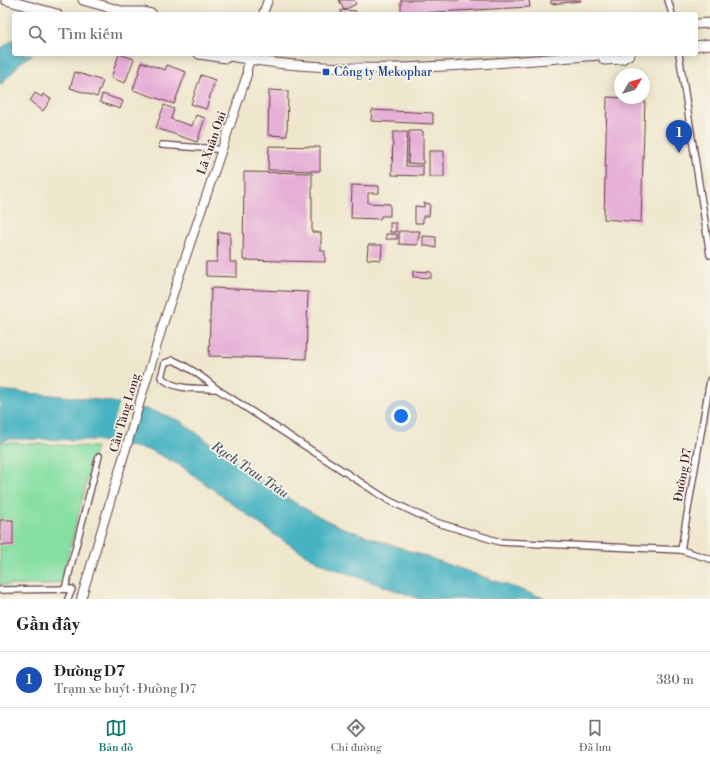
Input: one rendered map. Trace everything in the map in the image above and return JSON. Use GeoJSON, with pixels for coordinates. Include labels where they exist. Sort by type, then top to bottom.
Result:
{"type":"FeatureCollection","features":[{"type":"Feature","properties":{"kind":"main road"},"geometry":{"type":"LineString","coordinates":[[6,0],[50,12]]}},
{"type":"Feature","properties":{"kind":"main road"},"geometry":{"type":"LineString","coordinates":[[83,0],[126,12]]}},
{"type":"Feature","properties":{"kind":"main road"},"geometry":{"type":"LineString","coordinates":[[264,12],[268,0]]}},
{"type":"Feature","properties":{"kind":"main road"},"geometry":{"type":"LineString","coordinates":[[698,24],[710,23]]}},
{"type":"Feature","properties":{"kind":"main road"},"geometry":{"type":"LineString","coordinates":[[698,46],[710,44]]}},
{"type":"Feature","properties":{"kind":"main road"},"geometry":{"type":"LineString","coordinates":[[209,56],[223,59],[251,56],[296,65],[361,69],[434,67],[585,56]]}},
{"type":"Feature","properties":{"kind":"main road"},"geometry":{"type":"LineString","coordinates":[[229,56],[233,57]]}},
{"type":"Feature","properties":{"kind":"main road","name":"Lã Xuân Oai"},"geometry":{"type":"LineString","coordinates":[[194,235],[248,75],[247,69],[251,56]]}},
{"type":"Feature","properties":{"kind":"main road"},"geometry":{"type":"LineString","coordinates":[[361,69],[370,74],[437,73],[622,59],[627,56]]}},
{"type":"Feature","properties":{"kind":"main road","name":"Cầu Tăng Long"},"geometry":{"type":"LineString","coordinates":[[81,599],[164,321],[194,235]]}},
{"type":"Feature","properties":{"kind":"street"},"geometry":{"type":"LineString","coordinates":[[668,0],[671,12]]}},
{"type":"Feature","properties":{"kind":"street"},"geometry":{"type":"LineString","coordinates":[[679,56],[710,255]]}},
{"type":"Feature","properties":{"kind":"street"},"geometry":{"type":"LineString","coordinates":[[162,145],[216,149]]}},
{"type":"Feature","properties":{"kind":"street"},"geometry":{"type":"LineString","coordinates":[[217,389],[188,388],[168,384],[161,377],[165,364],[173,360],[198,373],[217,389],[388,500],[432,522],[500,542],[681,550],[710,559]]}},
{"type":"Feature","properties":{"kind":"street","name":"Đường D7"},"geometry":{"type":"LineString","coordinates":[[681,550],[710,380]]}},
{"type":"Feature","properties":{"kind":"street"},"geometry":{"type":"LineString","coordinates":[[68,599],[99,456]]}},
{"type":"Feature","properties":{"kind":"street"},"geometry":{"type":"LineString","coordinates":[[0,590],[69,589]]}},
{"type":"Feature","properties":{"kind":"green space"},"geometry":{"type":"Polygon","coordinates":[[[0,442],[96,447],[61,582],[46,585],[0,585],[0,442]]]}},
{"type":"Feature","properties":{"kind":"water"},"geometry":{"type":"Polygon","coordinates":[[[12,40],[12,56],[30,56],[20,63],[0,86],[0,49],[12,40]]]}},
{"type":"Feature","properties":{"kind":"water"},"geometry":{"type":"Polygon","coordinates":[[[0,390],[115,402],[159,413],[180,421],[278,492],[298,505],[341,527],[547,599],[420,599],[327,566],[306,555],[275,535],[181,466],[150,450],[96,440],[8,439],[0,442],[0,390]]]}},
{"type":"Feature","properties":{"kind":"pier"},"geometry":{"type":"Polygon","coordinates":[[[119,402],[134,405],[122,447],[108,444],[119,402]]]}},
{"type":"Feature","properties":{"kind":"building"},"geometry":{"type":"Polygon","coordinates":[[[339,0],[354,0],[356,4],[344,10],[339,0]]]}},
{"type":"Feature","properties":{"kind":"building"},"geometry":{"type":"Polygon","coordinates":[[[401,0],[529,0],[530,7],[438,12],[401,12],[401,0]]]}},
{"type":"Feature","properties":{"kind":"building"},"geometry":{"type":"Polygon","coordinates":[[[551,0],[581,0],[581,1],[551,4],[551,0]]]}},
{"type":"Feature","properties":{"kind":"building"},"geometry":{"type":"Polygon","coordinates":[[[341,10],[356,11],[356,12],[341,12],[341,10]]]}},
{"type":"Feature","properties":{"kind":"building"},"geometry":{"type":"Polygon","coordinates":[[[118,56],[125,56],[134,59],[125,83],[111,78],[118,56]]]}},
{"type":"Feature","properties":{"kind":"building"},"geometry":{"type":"Polygon","coordinates":[[[142,62],[165,70],[167,65],[186,72],[174,104],[133,90],[142,62]]]}},
{"type":"Feature","properties":{"kind":"building"},"geometry":{"type":"Polygon","coordinates":[[[75,72],[103,81],[97,97],[70,88],[75,72]]]}},
{"type":"Feature","properties":{"kind":"building"},"geometry":{"type":"Polygon","coordinates":[[[201,75],[215,80],[206,109],[191,104],[201,75]]]}},
{"type":"Feature","properties":{"kind":"building"},"geometry":{"type":"Polygon","coordinates":[[[269,90],[288,91],[287,136],[268,135],[269,90]]]}},
{"type":"Feature","properties":{"kind":"building"},"geometry":{"type":"Polygon","coordinates":[[[35,93],[42,97],[43,94],[51,99],[43,111],[30,101],[35,93]]]}},
{"type":"Feature","properties":{"kind":"building"},"geometry":{"type":"Polygon","coordinates":[[[102,94],[123,101],[120,109],[100,102],[102,94]]]}},
{"type":"Feature","properties":{"kind":"building"},"geometry":{"type":"Polygon","coordinates":[[[607,97],[614,97],[614,104],[645,104],[641,222],[604,219],[607,97]]]}},
{"type":"Feature","properties":{"kind":"building"},"geometry":{"type":"Polygon","coordinates":[[[164,105],[174,109],[171,119],[192,126],[196,115],[205,118],[197,142],[156,128],[164,105]]]}},
{"type":"Feature","properties":{"kind":"building"},"geometry":{"type":"Polygon","coordinates":[[[372,110],[433,113],[433,124],[371,121],[372,110]]]}},
{"type":"Feature","properties":{"kind":"building"},"geometry":{"type":"Polygon","coordinates":[[[409,131],[423,131],[423,164],[408,163],[409,131]]]}},
{"type":"Feature","properties":{"kind":"building"},"geometry":{"type":"Polygon","coordinates":[[[393,132],[407,132],[406,166],[423,166],[423,176],[392,175],[393,132]]]}},
{"type":"Feature","properties":{"kind":"building"},"geometry":{"type":"Polygon","coordinates":[[[269,146],[320,147],[320,171],[268,170],[269,146]]]}},
{"type":"Feature","properties":{"kind":"building"},"geometry":{"type":"Polygon","coordinates":[[[429,151],[444,151],[444,177],[429,177],[429,151]]]}},
{"type":"Feature","properties":{"kind":"building"},"geometry":{"type":"Polygon","coordinates":[[[244,172],[312,173],[312,232],[321,233],[321,251],[325,251],[325,262],[243,260],[244,172]]]}},
{"type":"Feature","properties":{"kind":"building"},"geometry":{"type":"Polygon","coordinates":[[[352,185],[379,186],[379,193],[368,193],[368,203],[390,204],[390,216],[381,216],[380,219],[351,218],[352,185]]]}},
{"type":"Feature","properties":{"kind":"building"},"geometry":{"type":"Polygon","coordinates":[[[424,203],[430,204],[429,216],[423,216],[423,223],[415,223],[415,206],[424,207],[424,203]]]}},
{"type":"Feature","properties":{"kind":"building"},"geometry":{"type":"Polygon","coordinates":[[[390,223],[396,223],[396,232],[390,232],[390,223]]]}},
{"type":"Feature","properties":{"kind":"building"},"geometry":{"type":"Polygon","coordinates":[[[399,231],[420,231],[417,245],[399,244],[399,231]]]}},
{"type":"Feature","properties":{"kind":"building"},"geometry":{"type":"Polygon","coordinates":[[[218,232],[230,233],[230,262],[237,262],[237,277],[206,276],[206,262],[217,262],[218,232]]]}},
{"type":"Feature","properties":{"kind":"building"},"geometry":{"type":"Polygon","coordinates":[[[386,234],[397,234],[397,239],[386,239],[386,234]]]}},
{"type":"Feature","properties":{"kind":"building"},"geometry":{"type":"Polygon","coordinates":[[[423,236],[436,237],[436,248],[423,245],[423,236]]]}},
{"type":"Feature","properties":{"kind":"building"},"geometry":{"type":"Polygon","coordinates":[[[368,245],[382,245],[381,260],[367,259],[368,245]]]}},
{"type":"Feature","properties":{"kind":"building"},"geometry":{"type":"Polygon","coordinates":[[[413,271],[431,272],[431,278],[413,277],[413,271]]]}},
{"type":"Feature","properties":{"kind":"building"},"geometry":{"type":"Polygon","coordinates":[[[211,288],[308,292],[306,359],[209,356],[211,288]]]}},
{"type":"Feature","properties":{"kind":"building"},"geometry":{"type":"Polygon","coordinates":[[[0,520],[13,520],[13,545],[0,545],[0,520]]]}},
{"type":"Feature","properties":{"kind":"place","name":"Công ty Mekophar"},"geometry":{"type":"Point","coordinates":[326,72]}},
{"type":"Feature","properties":{"kind":"place","name":"Đường D7"},"geometry":{"type":"Point","coordinates":[679,153]}},
{"type":"Feature","properties":{"kind":"water label","name":"Rạch Trau Trảu"},"geometry":{"type":"Point","coordinates":[250,470]}}]}
